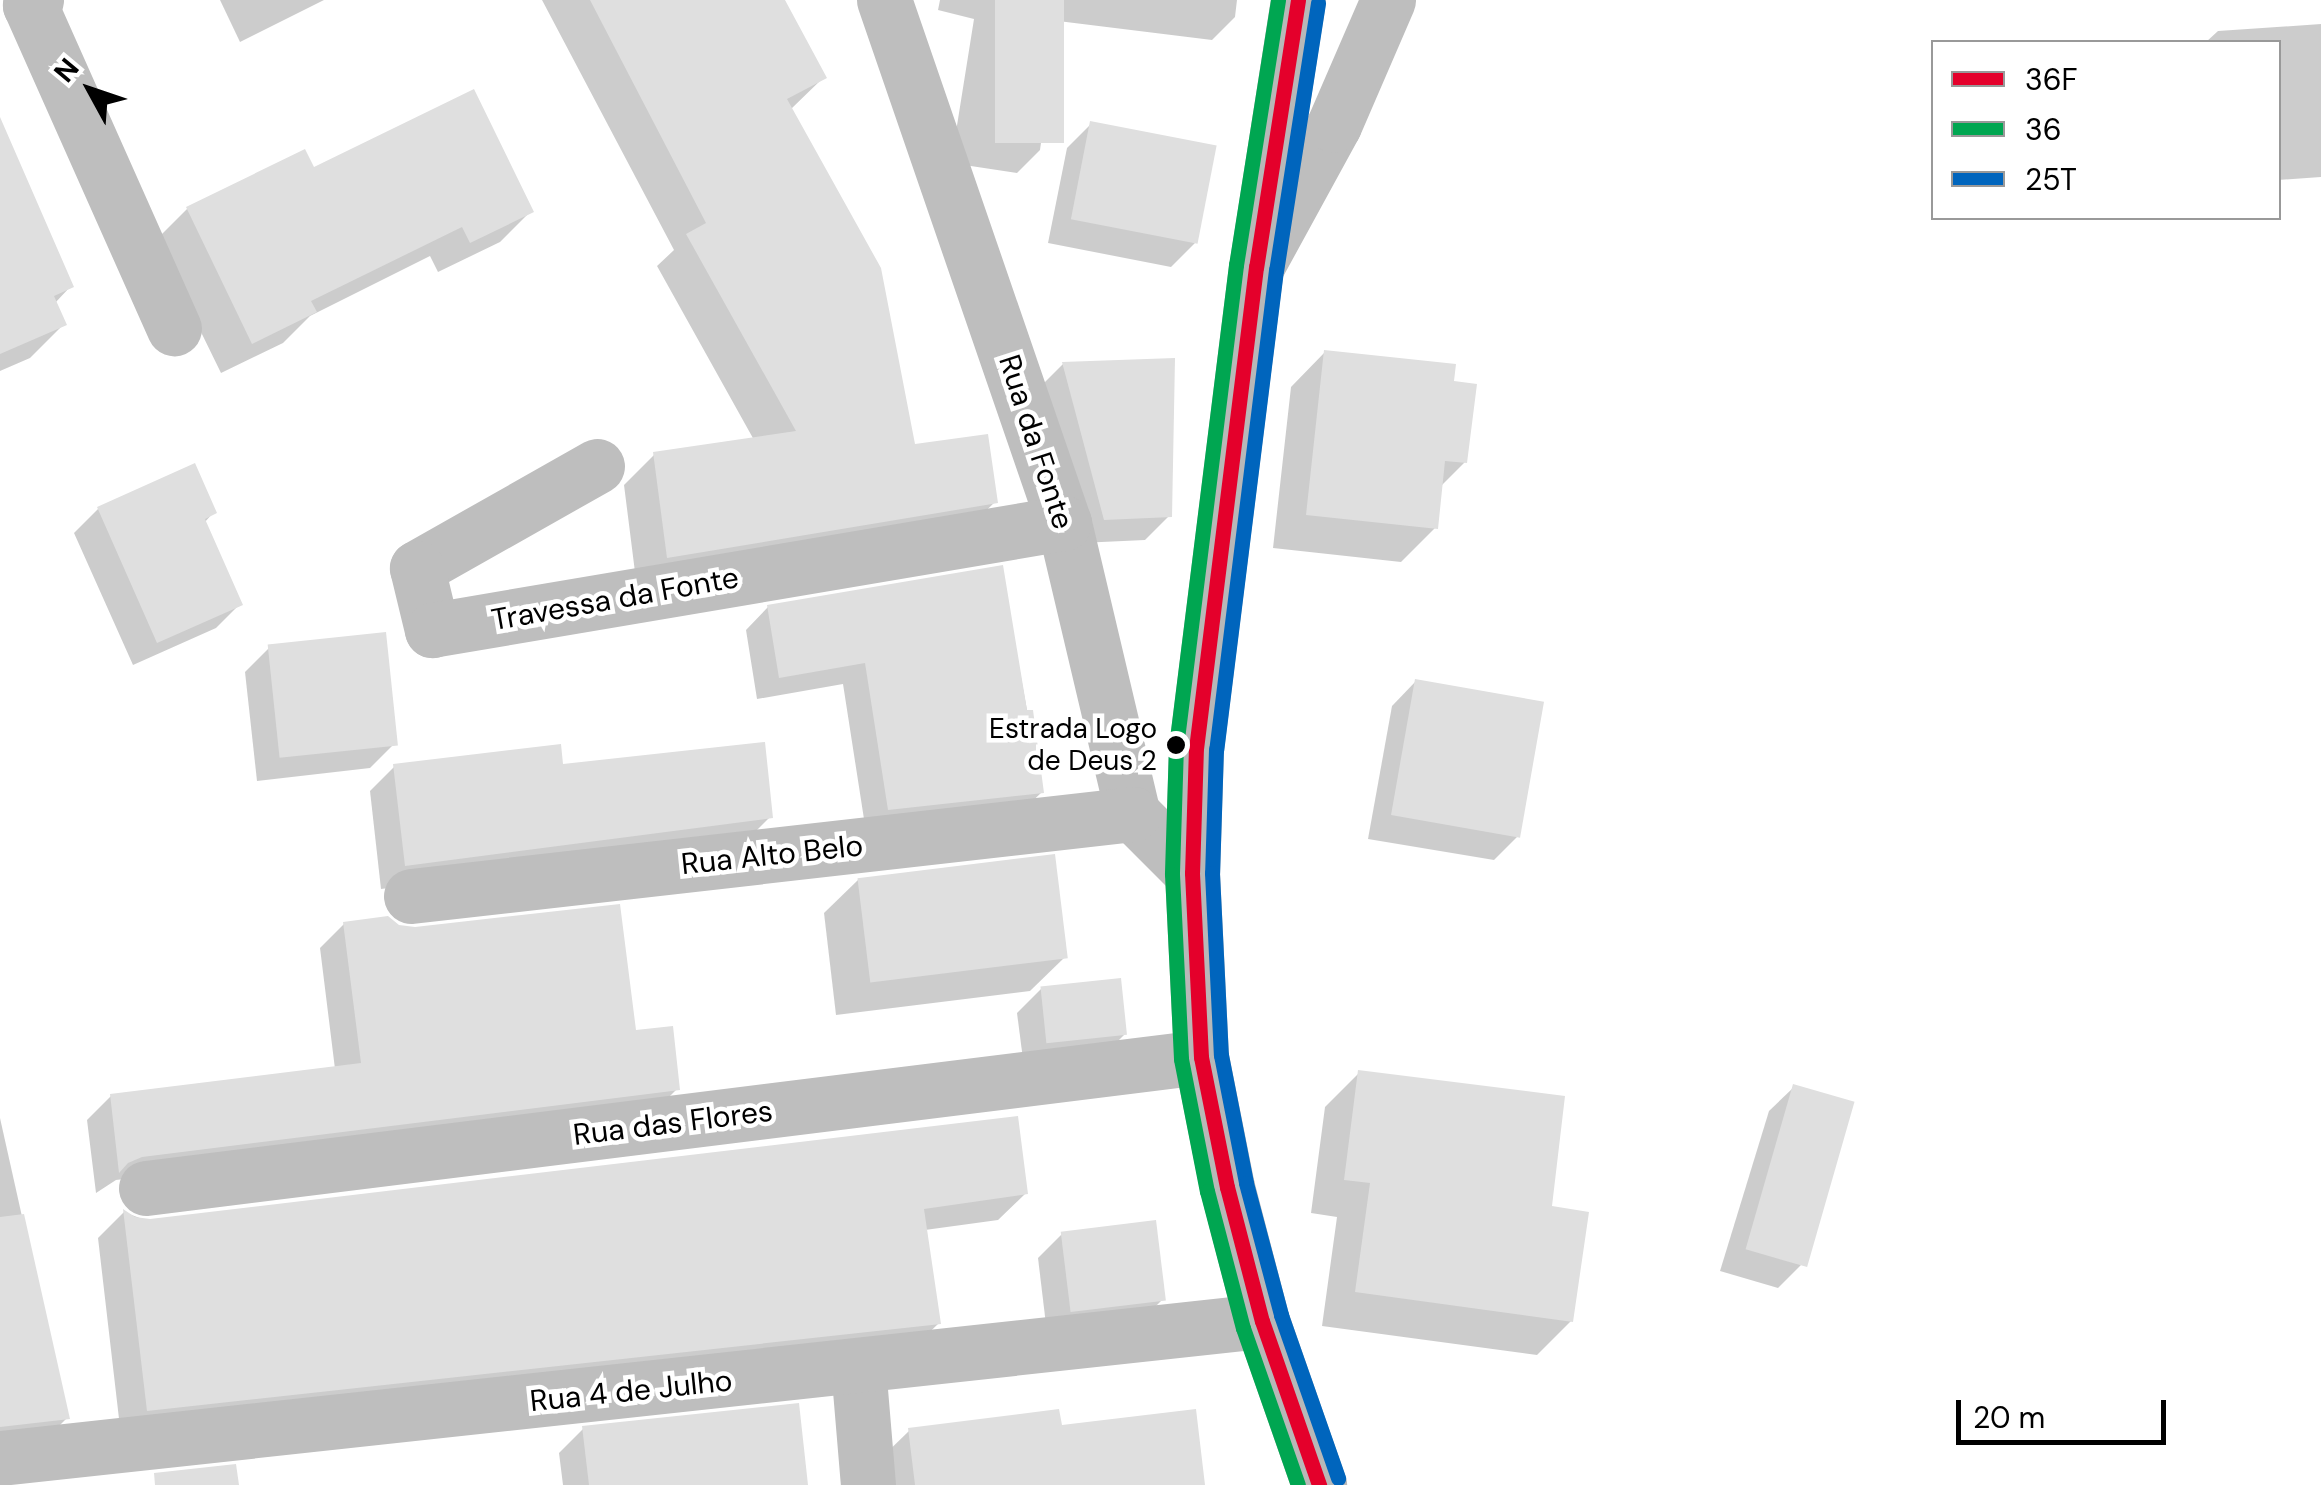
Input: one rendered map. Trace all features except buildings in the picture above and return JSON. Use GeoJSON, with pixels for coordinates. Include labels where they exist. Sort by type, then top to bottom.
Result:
{"type":"FeatureCollection","features":[{"type":"Feature","properties":{"kind":"street"},"geometry":{"type":"LineString","coordinates":[[36,0],[30,5],[174,328]]}},
{"type":"Feature","properties":{"kind":"street","name":"Rua da Fonte"},"geometry":{"type":"LineString","coordinates":[[884,0],[1064,523],[1134,814]]}},
{"type":"Feature","properties":{"kind":"street"},"geometry":{"type":"LineString","coordinates":[[1298,0],[1256,267],[1196,747],[1192,873],[1201,1058],[1227,1187],[1262,1321],[1318,1485]]}},
{"type":"Feature","properties":{"kind":"street"},"geometry":{"type":"LineString","coordinates":[[1256,267],[1334,124],[1388,0]]}},
{"type":"Feature","properties":{"kind":"street","name":"Travessa da Fonte"},"geometry":{"type":"LineString","coordinates":[[597,466],[417,568],[432,630],[1064,523]]}},
{"type":"Feature","properties":{"kind":"street"},"geometry":{"type":"LineString","coordinates":[[1134,814],[1192,873]]}},
{"type":"Feature","properties":{"kind":"street","name":"Rua Alto Belo"},"geometry":{"type":"LineString","coordinates":[[411,896],[1134,814]]}},
{"type":"Feature","properties":{"kind":"street","name":"Rua das Flores"},"geometry":{"type":"LineString","coordinates":[[146,1188],[1201,1058]]}},
{"type":"Feature","properties":{"kind":"street","name":"Rua 4 de Julho"},"geometry":{"type":"LineString","coordinates":[[0,1458],[1262,1321]]}},
{"type":"Feature","properties":{"kind":"street"},"geometry":{"type":"LineString","coordinates":[[858,1366],[868,1485]]}},
{"type":"Feature","properties":{"kind":"transit line","name":"36"},"geometry":{"type":"LineString","coordinates":[[1278,0],[1236,265],[1176,745],[1172,874],[1181,1059],[1207,1191],[1243,1328],[1298,1485]]}},
{"type":"Feature","properties":{"kind":"transit line","name":"36F"},"geometry":{"type":"LineString","coordinates":[[1298,0],[1256,267],[1196,747],[1192,873],[1201,1057],[1227,1187],[1262,1321],[1319,1485]]}},
{"type":"Feature","properties":{"kind":"transit line","name":"25T"},"geometry":{"type":"LineString","coordinates":[[1318,3],[1276,270],[1216,749],[1212,873],[1221,1055],[1246,1183],[1281,1315],[1338,1478]]}},
{"type":"Feature","properties":{"kind":"place","name":"Estrada Logo de Deus 2"},"geometry":{"type":"Point","coordinates":[1176,745]}}]}
